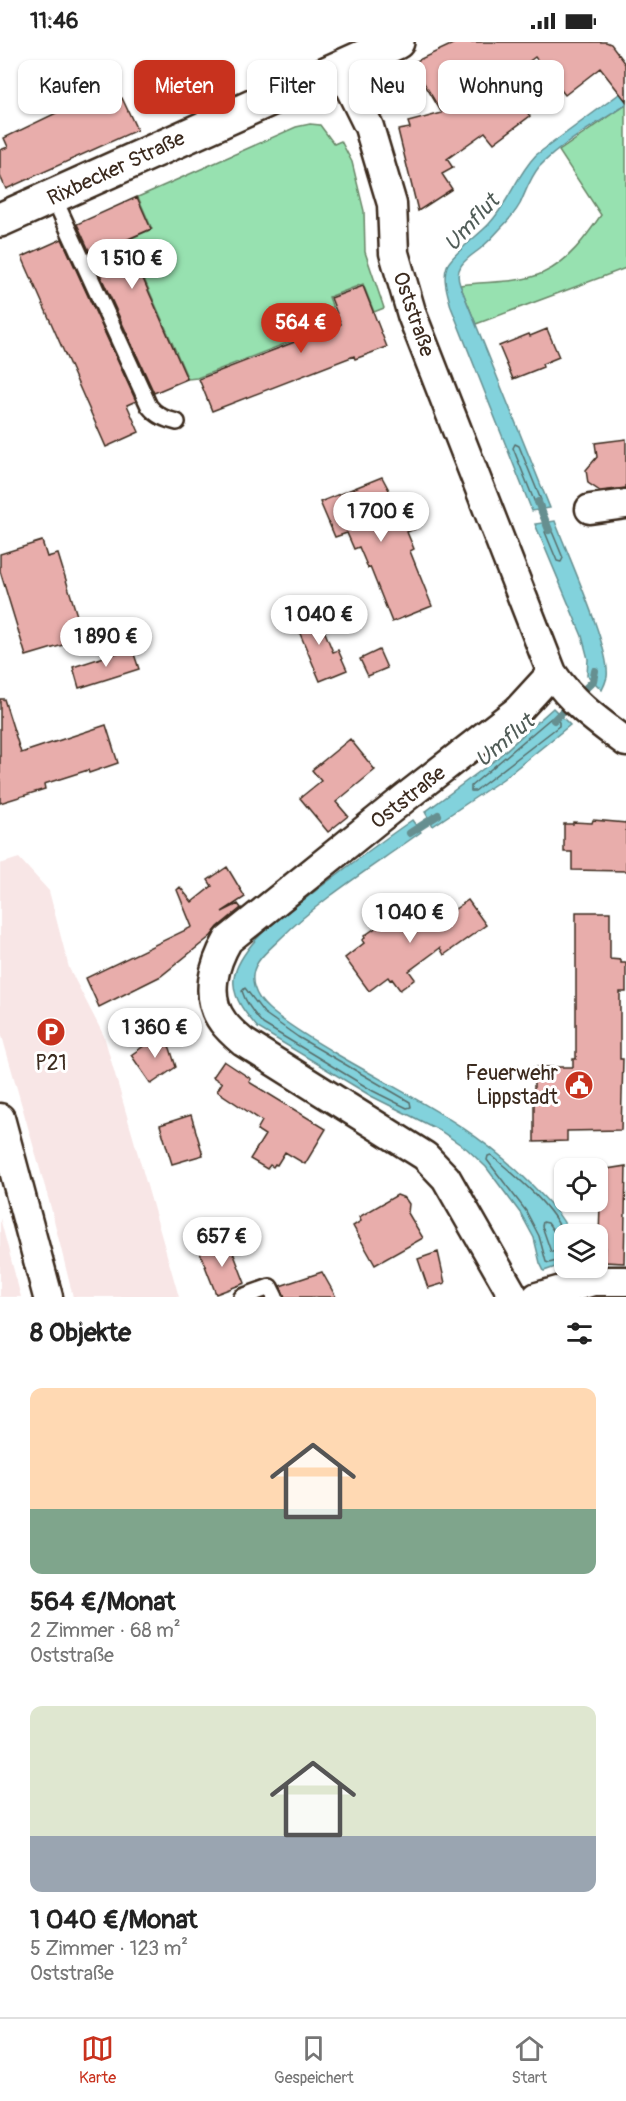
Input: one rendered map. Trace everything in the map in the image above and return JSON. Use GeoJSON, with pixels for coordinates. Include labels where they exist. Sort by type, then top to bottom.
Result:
{"type":"FeatureCollection","features":[{"type":"Feature","properties":{"kind":"street","name":"Rixbecker Straße"},"geometry":{"type":"LineString","coordinates":[[0,220],[53,196],[335,55],[397,42]]}},
{"type":"Feature","properties":{"kind":"street","name":"Oststraße"},"geometry":{"type":"LineString","coordinates":[[335,55],[369,127],[392,204],[394,253],[412,315],[558,682],[518,710],[397,804],[228,940],[218,959],[213,981],[213,997],[222,1021],[243,1042],[424,1156],[446,1178],[530,1296]]}},
{"type":"Feature","properties":{"kind":"street"},"geometry":{"type":"LineString","coordinates":[[590,509],[626,504]]}},
{"type":"Feature","properties":{"kind":"street"},"geometry":{"type":"LineString","coordinates":[[558,682],[595,719],[626,742]]}},
{"type":"Feature","properties":{"kind":"street"},"geometry":{"type":"LineString","coordinates":[[0,1118],[48,1297]]}},
{"type":"Feature","properties":{"kind":"street"},"geometry":{"type":"LineString","coordinates":[[530,1296],[593,1281],[626,1281]]}},
{"type":"Feature","properties":{"kind":"lane"},"geometry":{"type":"LineString","coordinates":[[53,196],[149,406],[154,413],[177,422]]}},
{"type":"Feature","properties":{"kind":"lane"},"geometry":{"type":"LineString","coordinates":[[242,1297],[270,1287],[275,1297]]}},
{"type":"Feature","properties":{"kind":"shaded area","name":"P21"},"geometry":{"type":"Polygon","coordinates":[[[19,858],[49,891],[69,968],[104,1036],[179,1297],[73,1297],[51,1208],[0,1029],[0,864],[19,858]]]}},
{"type":"Feature","properties":{"kind":"shaded area"},"geometry":{"type":"Polygon","coordinates":[[[0,1218],[21,1297],[0,1297],[0,1218]]]}},
{"type":"Feature","properties":{"kind":"green space"},"geometry":{"type":"Polygon","coordinates":[[[626,105],[626,268],[476,324],[460,285],[513,281],[543,273],[568,256],[601,215],[559,151],[626,105]]]}},
{"type":"Feature","properties":{"kind":"green space"},"geometry":{"type":"Polygon","coordinates":[[[310,124],[320,125],[334,144],[341,141],[352,162],[364,211],[365,252],[384,308],[374,312],[363,284],[329,297],[338,323],[197,378],[188,379],[127,240],[152,229],[138,197],[296,127],[310,124]]]}},
{"type":"Feature","properties":{"kind":"water"},"geometry":{"type":"Polygon","coordinates":[[[626,89],[626,105],[569,142],[539,167],[513,214],[488,242],[462,264],[458,273],[460,285],[550,508],[532,511],[451,307],[445,276],[447,266],[454,256],[496,216],[536,155],[626,89]]]}},
{"type":"Feature","properties":{"kind":"water"},"geometry":{"type":"Polygon","coordinates":[[[555,521],[587,600],[602,645],[607,677],[602,690],[587,675],[588,659],[582,636],[535,524],[555,521]]]}},
{"type":"Feature","properties":{"kind":"water"},"geometry":{"type":"Polygon","coordinates":[[[553,708],[570,725],[503,779],[433,826],[425,812],[495,760],[553,708]]]}},
{"type":"Feature","properties":{"kind":"water"},"geometry":{"type":"Polygon","coordinates":[[[412,820],[421,832],[330,896],[266,953],[258,962],[253,974],[256,993],[276,1015],[300,1032],[437,1111],[486,1144],[509,1163],[548,1202],[565,1224],[554,1224],[554,1268],[544,1271],[534,1238],[521,1214],[486,1167],[467,1149],[439,1130],[371,1096],[258,1028],[237,997],[235,974],[239,963],[252,944],[277,920],[412,820]]]}},
{"type":"Feature","properties":{"kind":"building"},"geometry":{"type":"Polygon","coordinates":[[[457,42],[606,42],[611,44],[626,64],[626,101],[600,68],[565,95],[564,60],[537,60],[535,57],[531,60],[438,60],[438,106],[426,86],[426,60],[418,60],[457,42]]]}},
{"type":"Feature","properties":{"kind":"building"},"geometry":{"type":"Polygon","coordinates":[[[122,98],[137,130],[6,189],[0,176],[0,150],[8,147],[4,138],[54,114],[122,114],[122,98]]]}},
{"type":"Feature","properties":{"kind":"building"},"geometry":{"type":"Polygon","coordinates":[[[438,114],[528,114],[530,116],[494,143],[485,132],[447,159],[453,168],[442,174],[452,189],[418,211],[398,130],[410,128],[408,122],[438,114]]]}},
{"type":"Feature","properties":{"kind":"building"},"geometry":{"type":"Polygon","coordinates":[[[137,197],[151,229],[126,240],[187,379],[154,393],[77,224],[137,197]]]}},
{"type":"Feature","properties":{"kind":"building"},"geometry":{"type":"Polygon","coordinates":[[[62,239],[136,401],[127,405],[139,432],[106,447],[22,257],[62,239]]]}},
{"type":"Feature","properties":{"kind":"building"},"geometry":{"type":"Polygon","coordinates":[[[363,286],[387,347],[355,359],[354,356],[212,411],[199,379],[341,324],[331,298],[363,286]]]}},
{"type":"Feature","properties":{"kind":"building"},"geometry":{"type":"Polygon","coordinates":[[[547,329],[559,357],[542,364],[543,367],[513,379],[499,346],[547,329]]]}},
{"type":"Feature","properties":{"kind":"building"},"geometry":{"type":"Polygon","coordinates":[[[626,439],[626,488],[600,491],[588,483],[586,470],[597,457],[595,443],[626,439]]]}},
{"type":"Feature","properties":{"kind":"building"},"geometry":{"type":"Polygon","coordinates":[[[382,477],[397,505],[404,502],[415,529],[407,532],[414,549],[410,551],[432,606],[392,622],[370,567],[368,568],[359,547],[354,549],[347,533],[335,537],[320,502],[382,477]]]}},
{"type":"Feature","properties":{"kind":"building"},"geometry":{"type":"Polygon","coordinates":[[[42,541],[47,557],[58,554],[79,622],[69,626],[73,642],[26,656],[0,571],[0,554],[42,541]]]}},
{"type":"Feature","properties":{"kind":"building"},"geometry":{"type":"Polygon","coordinates":[[[315,608],[333,652],[338,650],[347,670],[320,681],[293,617],[315,608]]]}},
{"type":"Feature","properties":{"kind":"building"},"geometry":{"type":"Polygon","coordinates":[[[132,648],[139,669],[79,688],[73,667],[132,648]]]}},
{"type":"Feature","properties":{"kind":"building"},"geometry":{"type":"Polygon","coordinates":[[[379,650],[387,668],[368,676],[360,659],[379,650]]]}},
{"type":"Feature","properties":{"kind":"building"},"geometry":{"type":"Polygon","coordinates":[[[0,699],[4,699],[21,753],[106,725],[118,763],[44,784],[45,789],[0,803],[0,699]]]}},
{"type":"Feature","properties":{"kind":"building"},"geometry":{"type":"Polygon","coordinates":[[[350,739],[375,770],[336,802],[348,816],[328,832],[300,798],[321,781],[312,770],[350,739]]]}},
{"type":"Feature","properties":{"kind":"building"},"geometry":{"type":"Polygon","coordinates":[[[593,820],[626,823],[626,871],[572,870],[572,852],[564,852],[564,824],[592,823],[593,820]]]}},
{"type":"Feature","properties":{"kind":"building"},"geometry":{"type":"Polygon","coordinates":[[[227,867],[245,897],[222,912],[238,904],[241,908],[218,927],[211,936],[161,976],[99,1007],[86,978],[192,927],[177,890],[180,887],[192,902],[212,886],[208,880],[227,867]]]}},
{"type":"Feature","properties":{"kind":"building"},"geometry":{"type":"Polygon","coordinates":[[[468,900],[486,925],[444,955],[440,948],[409,971],[415,979],[400,990],[388,977],[369,991],[345,958],[364,943],[362,940],[364,936],[410,904],[427,929],[468,900]]]}},
{"type":"Feature","properties":{"kind":"building","name":"Feuerwehr Lippstadt"},"geometry":{"type":"Polygon","coordinates":[[[576,912],[610,912],[610,959],[626,963],[626,992],[620,992],[620,1059],[623,1059],[621,1130],[567,1131],[567,1141],[534,1142],[534,1067],[573,1067],[573,1059],[576,1059],[576,912]]]}},
{"type":"Feature","properties":{"kind":"building"},"geometry":{"type":"Polygon","coordinates":[[[161,1034],[170,1048],[176,1067],[151,1084],[131,1055],[161,1034]]]}},
{"type":"Feature","properties":{"kind":"building"},"geometry":{"type":"Polygon","coordinates":[[[224,1061],[251,1079],[249,1082],[326,1129],[305,1164],[285,1152],[277,1165],[273,1167],[270,1165],[267,1169],[250,1159],[265,1135],[257,1130],[262,1121],[217,1091],[222,1083],[213,1077],[224,1061]]]}},
{"type":"Feature","properties":{"kind":"building"},"geometry":{"type":"Polygon","coordinates":[[[191,1115],[203,1155],[172,1164],[160,1125],[191,1115]]]}},
{"type":"Feature","properties":{"kind":"building"},"geometry":{"type":"Polygon","coordinates":[[[626,1166],[624,1263],[608,1262],[608,1224],[599,1224],[600,1212],[608,1212],[608,1169],[626,1166]]]}},
{"type":"Feature","properties":{"kind":"building"},"geometry":{"type":"Polygon","coordinates":[[[397,1195],[405,1198],[409,1204],[408,1213],[423,1238],[375,1265],[353,1226],[361,1221],[359,1217],[397,1195]]]}},
{"type":"Feature","properties":{"kind":"building"},"geometry":{"type":"Polygon","coordinates":[[[229,1242],[245,1283],[216,1294],[200,1253],[229,1242]]]}},
{"type":"Feature","properties":{"kind":"building"},"geometry":{"type":"Polygon","coordinates":[[[438,1252],[445,1283],[428,1288],[418,1259],[438,1252]]]}},
{"type":"Feature","properties":{"kind":"building"},"geometry":{"type":"Polygon","coordinates":[[[322,1272],[336,1297],[285,1297],[280,1286],[322,1272]]]}},
{"type":"Feature","properties":{"kind":"waterway","name":"Umflut"},"geometry":{"type":"LineString","coordinates":[[538,502],[549,530]]}},
{"type":"Feature","properties":{"kind":"waterway","name":"Umflut"},"geometry":{"type":"LineString","coordinates":[[554,720],[593,681],[595,671]]}},
{"type":"Feature","properties":{"kind":"waterway","name":"Umflut"},"geometry":{"type":"LineString","coordinates":[[410,833],[438,815]]}},
{"type":"Feature","properties":{"kind":"place","name":"P21"},"geometry":{"type":"Point","coordinates":[51,1032]}},
{"type":"Feature","properties":{"kind":"place","name":"Feuerwehr Lippstadt"},"geometry":{"type":"Point","coordinates":[579,1085]}}]}
